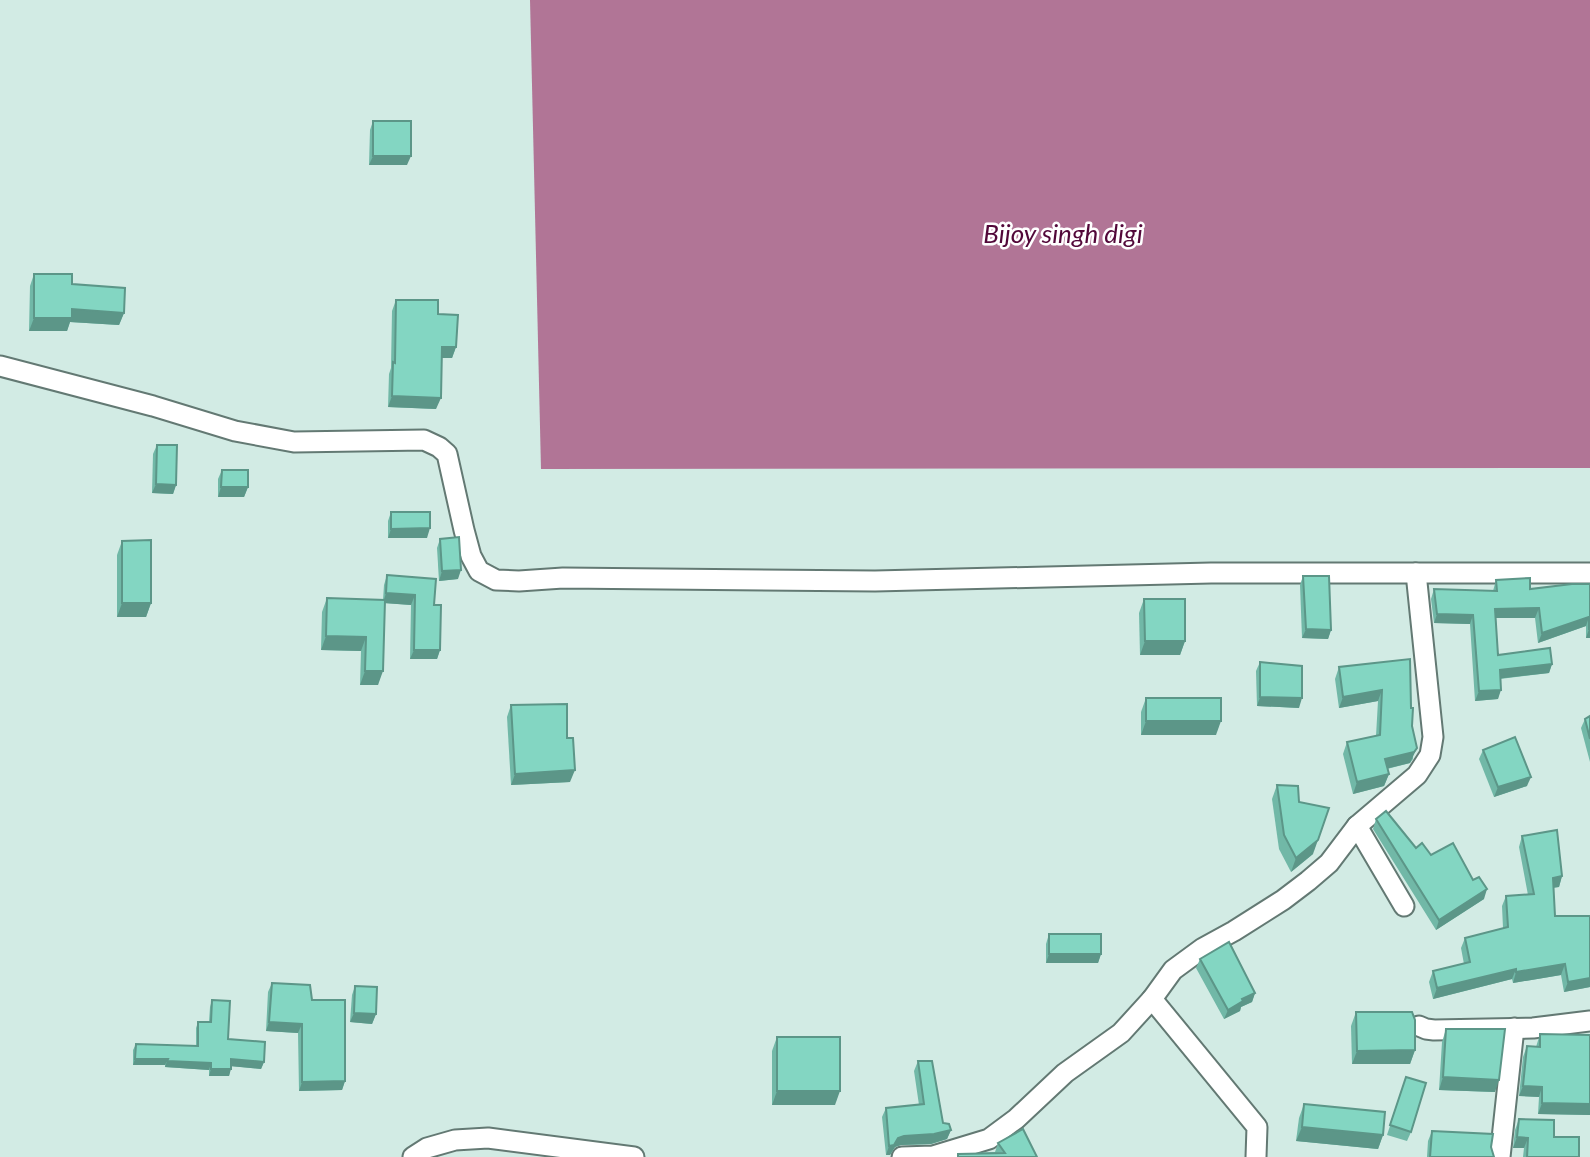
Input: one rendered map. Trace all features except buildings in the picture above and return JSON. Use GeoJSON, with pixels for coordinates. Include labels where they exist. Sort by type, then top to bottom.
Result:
{"type":"FeatureCollection","features":[{"type":"Feature","properties":{"kind":"street"},"geometry":{"type":"LineString","coordinates":[[0,366],[235,430],[294,442],[425,440],[447,454],[471,556],[480,571],[496,580],[577,578],[876,581],[1211,573],[1590,573]]}},
{"type":"Feature","properties":{"kind":"street"},"geometry":{"type":"LineString","coordinates":[[902,1157],[933,1156],[989,1139],[1016,1119],[1065,1073],[1121,1033],[1152,999],[1173,970],[1203,948],[1283,900],[1308,881],[1329,863],[1357,826],[1417,775],[1430,755],[1433,737],[1416,573]]}},
{"type":"Feature","properties":{"kind":"street"},"geometry":{"type":"LineString","coordinates":[[1357,826],[1404,906]]}},
{"type":"Feature","properties":{"kind":"street"},"geometry":{"type":"LineString","coordinates":[[1152,999],[1257,1127],[1256,1157]]}},
{"type":"Feature","properties":{"kind":"street"},"geometry":{"type":"LineString","coordinates":[[1419,1026],[1434,1030],[1533,1028],[1590,1021]]}},
{"type":"Feature","properties":{"kind":"street"},"geometry":{"type":"LineString","coordinates":[[1500,1157],[1514,1028]]}},
{"type":"Feature","properties":{"kind":"street"},"geometry":{"type":"LineString","coordinates":[[413,1157],[427,1148],[455,1140],[488,1138],[634,1157]]}},
{"type":"Feature","properties":{"kind":"water","name":"Bijoy singh digi"},"geometry":{"type":"Polygon","coordinates":[[[530,0],[1590,0],[1590,468],[541,469],[530,0]]]}}]}
